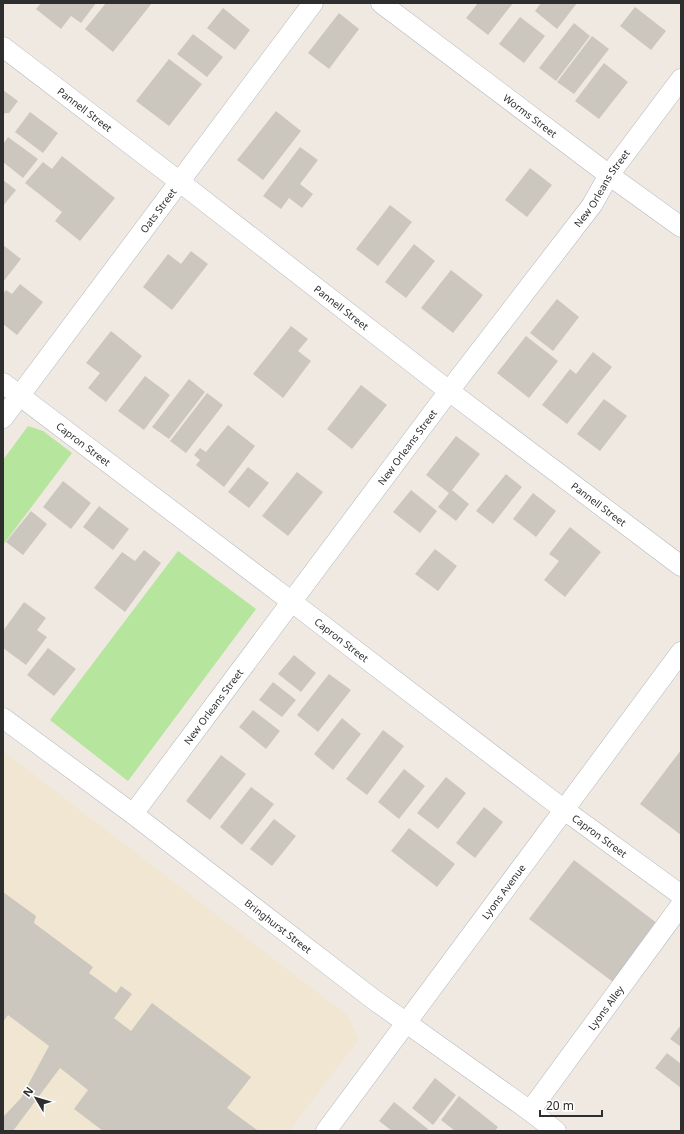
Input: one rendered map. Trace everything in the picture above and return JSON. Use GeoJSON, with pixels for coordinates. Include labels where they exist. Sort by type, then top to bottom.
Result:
{"type":"FeatureCollection","features":[{"type":"Feature","properties":{"kind":"street","name":"Oats Street"},"geometry":{"type":"LineString","coordinates":[[3,418],[313,3]]}},
{"type":"Feature","properties":{"kind":"street","name":"Worms Street"},"geometry":{"type":"LineString","coordinates":[[381,3],[609,175],[681,227]]}},
{"type":"Feature","properties":{"kind":"street","name":"Pannell Street"},"geometry":{"type":"LineString","coordinates":[[3,48],[180,182],[449,391],[681,566]]}},
{"type":"Feature","properties":{"kind":"street","name":"New Orleans Street"},"geometry":{"type":"LineString","coordinates":[[133,814],[449,391],[592,205],[609,175],[681,79]]}},
{"type":"Feature","properties":{"kind":"street","name":"Capron Street"},"geometry":{"type":"LineString","coordinates":[[3,383],[563,810],[680,894]]}},
{"type":"Feature","properties":{"kind":"street","name":"Lyons Avenue"},"geometry":{"type":"LineString","coordinates":[[326,1131],[681,652]]}},
{"type":"Feature","properties":{"kind":"street","name":"Bringhurst Street"},"geometry":{"type":"LineString","coordinates":[[3,718],[133,814],[373,999],[556,1131]]}},
{"type":"Feature","properties":{"kind":"street","name":"Lyons Alley"},"geometry":{"type":"LineString","coordinates":[[530,1111],[680,894]]}},
{"type":"Feature","properties":{"kind":"shaded area"},"geometry":{"type":"Polygon","coordinates":[[[3,751],[347,1015],[359,1039],[289,1131],[3,1131],[3,751]]]}},
{"type":"Feature","properties":{"kind":"green space"},"geometry":{"type":"Polygon","coordinates":[[[28,426],[43,431],[72,453],[3,545],[3,460],[28,426]]]}},
{"type":"Feature","properties":{"kind":"green space"},"geometry":{"type":"Polygon","coordinates":[[[178,551],[256,609],[128,781],[50,720],[178,551]]]}},
{"type":"Feature","properties":{"kind":"building"},"geometry":{"type":"Polygon","coordinates":[[[41,3],[96,3],[81,23],[71,16],[61,29],[36,9],[41,3]]]}},
{"type":"Feature","properties":{"kind":"building"},"geometry":{"type":"Polygon","coordinates":[[[106,3],[152,3],[113,52],[85,29],[106,3]]]}},
{"type":"Feature","properties":{"kind":"building"},"geometry":{"type":"Polygon","coordinates":[[[478,3],[513,3],[488,35],[466,18],[478,3]]]}},
{"type":"Feature","properties":{"kind":"building"},"geometry":{"type":"Polygon","coordinates":[[[541,3],[577,3],[557,29],[535,11],[541,3]]]}},
{"type":"Feature","properties":{"kind":"building"},"geometry":{"type":"Polygon","coordinates":[[[635,7],[666,31],[651,50],[620,26],[635,7]]]}},
{"type":"Feature","properties":{"kind":"building"},"geometry":{"type":"Polygon","coordinates":[[[223,8],[250,30],[235,50],[207,28],[223,8]]]}},
{"type":"Feature","properties":{"kind":"building"},"geometry":{"type":"Polygon","coordinates":[[[339,13],[359,29],[329,69],[308,53],[339,13]]]}},
{"type":"Feature","properties":{"kind":"building"},"geometry":{"type":"Polygon","coordinates":[[[520,17],[545,36],[524,63],[499,44],[520,17]]]}},
{"type":"Feature","properties":{"kind":"building"},"geometry":{"type":"Polygon","coordinates":[[[574,23],[590,36],[556,81],[539,68],[574,23]]]}},
{"type":"Feature","properties":{"kind":"building"},"geometry":{"type":"Polygon","coordinates":[[[193,34],[223,57],[207,77],[177,54],[193,34]]]}},
{"type":"Feature","properties":{"kind":"building"},"geometry":{"type":"Polygon","coordinates":[[[592,36],[609,49],[574,94],[557,82],[592,36]]]}},
{"type":"Feature","properties":{"kind":"building"},"geometry":{"type":"Polygon","coordinates":[[[169,59],[202,84],[169,126],[136,101],[169,59]]]}},
{"type":"Feature","properties":{"kind":"building"},"geometry":{"type":"Polygon","coordinates":[[[604,63],[628,82],[599,119],[575,101],[604,63]]]}},
{"type":"Feature","properties":{"kind":"building"},"geometry":{"type":"Polygon","coordinates":[[[3,90],[18,101],[9,113],[5,113],[3,116],[3,90]]]}},
{"type":"Feature","properties":{"kind":"building"},"geometry":{"type":"Polygon","coordinates":[[[276,111],[301,131],[263,180],[237,160],[276,111]]]}},
{"type":"Feature","properties":{"kind":"building"},"geometry":{"type":"Polygon","coordinates":[[[30,112],[58,133],[43,153],[15,132],[30,112]]]}},
{"type":"Feature","properties":{"kind":"building"},"geometry":{"type":"Polygon","coordinates":[[[8,137],[38,159],[23,178],[3,162],[3,144],[8,137]]]}},
{"type":"Feature","properties":{"kind":"building"},"geometry":{"type":"Polygon","coordinates":[[[300,147],[318,160],[300,184],[313,194],[302,208],[289,198],[281,209],[263,196],[300,147]]]}},
{"type":"Feature","properties":{"kind":"building"},"geometry":{"type":"Polygon","coordinates":[[[62,156],[115,198],[80,241],[55,221],[62,212],[25,183],[43,162],[52,169],[62,156]]]}},
{"type":"Feature","properties":{"kind":"building"},"geometry":{"type":"Polygon","coordinates":[[[530,168],[552,185],[527,217],[505,200],[530,168]]]}},
{"type":"Feature","properties":{"kind":"building"},"geometry":{"type":"Polygon","coordinates":[[[3,180],[16,190],[3,206],[3,180]]]}},
{"type":"Feature","properties":{"kind":"building"},"geometry":{"type":"Polygon","coordinates":[[[390,205],[412,222],[378,266],[356,249],[390,205]]]}},
{"type":"Feature","properties":{"kind":"building"},"geometry":{"type":"Polygon","coordinates":[[[414,244],[435,261],[406,298],[385,282],[414,244]]]}},
{"type":"Feature","properties":{"kind":"building"},"geometry":{"type":"Polygon","coordinates":[[[3,245],[21,259],[3,282],[3,245]]]}},
{"type":"Feature","properties":{"kind":"building"},"geometry":{"type":"Polygon","coordinates":[[[191,251],[208,264],[172,310],[143,287],[168,254],[181,264],[191,251]]]}},
{"type":"Feature","properties":{"kind":"building"},"geometry":{"type":"Polygon","coordinates":[[[451,270],[483,295],[453,333],[421,308],[451,270]]]}},
{"type":"Feature","properties":{"kind":"building"},"geometry":{"type":"Polygon","coordinates":[[[20,284],[43,302],[17,335],[3,324],[3,294],[6,290],[12,294],[20,284]]]}},
{"type":"Feature","properties":{"kind":"building"},"geometry":{"type":"Polygon","coordinates":[[[557,299],[579,317],[553,351],[530,333],[557,299]]]}},
{"type":"Feature","properties":{"kind":"building"},"geometry":{"type":"Polygon","coordinates":[[[291,326],[308,339],[298,351],[311,361],[283,398],[253,374],[291,326]]]}},
{"type":"Feature","properties":{"kind":"building"},"geometry":{"type":"Polygon","coordinates":[[[111,331],[142,356],[106,402],[88,388],[100,373],[86,363],[111,331]]]}},
{"type":"Feature","properties":{"kind":"building"},"geometry":{"type":"Polygon","coordinates":[[[526,336],[558,361],[529,398],[497,373],[526,336]]]}},
{"type":"Feature","properties":{"kind":"building"},"geometry":{"type":"Polygon","coordinates":[[[593,352],[612,367],[567,424],[542,405],[570,369],[576,374],[593,352]]]}},
{"type":"Feature","properties":{"kind":"building"},"geometry":{"type":"Polygon","coordinates":[[[145,376],[170,395],[144,430],[118,411],[145,376]]]}},
{"type":"Feature","properties":{"kind":"building"},"geometry":{"type":"Polygon","coordinates":[[[189,379],[205,392],[169,439],[152,427],[189,379]]]}},
{"type":"Feature","properties":{"kind":"building"},"geometry":{"type":"Polygon","coordinates":[[[361,385],[387,405],[352,449],[327,429],[361,385]]]}},
{"type":"Feature","properties":{"kind":"building"},"geometry":{"type":"Polygon","coordinates":[[[207,393],[223,405],[186,453],[170,441],[207,393]]]}},
{"type":"Feature","properties":{"kind":"building"},"geometry":{"type":"Polygon","coordinates":[[[604,399],[627,416],[600,451],[577,434],[604,399]]]}},
{"type":"Feature","properties":{"kind":"building"},"geometry":{"type":"Polygon","coordinates":[[[228,425],[255,446],[224,487],[196,465],[200,460],[194,455],[200,448],[206,452],[228,425]]]}},
{"type":"Feature","properties":{"kind":"building"},"geometry":{"type":"Polygon","coordinates":[[[456,436],[480,454],[452,490],[469,504],[456,521],[438,507],[449,493],[426,475],[456,436]]]}},
{"type":"Feature","properties":{"kind":"building"},"geometry":{"type":"Polygon","coordinates":[[[248,467],[269,483],[249,508],[228,492],[248,467]]]}},
{"type":"Feature","properties":{"kind":"building"},"geometry":{"type":"Polygon","coordinates":[[[297,472],[323,492],[288,536],[262,516],[297,472]]]}},
{"type":"Feature","properties":{"kind":"building"},"geometry":{"type":"Polygon","coordinates":[[[506,474],[522,487],[493,524],[476,511],[506,474]]]}},
{"type":"Feature","properties":{"kind":"building"},"geometry":{"type":"Polygon","coordinates":[[[63,481],[91,503],[71,529],[43,507],[63,481]]]}},
{"type":"Feature","properties":{"kind":"building"},"geometry":{"type":"Polygon","coordinates":[[[411,490],[437,511],[420,533],[393,512],[411,490]]]}},
{"type":"Feature","properties":{"kind":"building"},"geometry":{"type":"Polygon","coordinates":[[[533,493],[556,511],[536,537],[513,519],[533,493]]]}},
{"type":"Feature","properties":{"kind":"building"},"geometry":{"type":"Polygon","coordinates":[[[99,506],[129,529],[113,550],[83,527],[99,506]]]}},
{"type":"Feature","properties":{"kind":"building"},"geometry":{"type":"Polygon","coordinates":[[[31,511],[47,524],[23,555],[6,542],[31,511]]]}},
{"type":"Feature","properties":{"kind":"building"},"geometry":{"type":"Polygon","coordinates":[[[570,527],[601,552],[565,597],[544,580],[559,561],[549,554],[570,527]]]}},
{"type":"Feature","properties":{"kind":"building"},"geometry":{"type":"Polygon","coordinates":[[[435,549],[457,566],[438,591],[415,574],[435,549]]]}},
{"type":"Feature","properties":{"kind":"building"},"geometry":{"type":"Polygon","coordinates":[[[144,550],[161,563],[125,612],[94,588],[122,552],[135,561],[144,550]]]}},
{"type":"Feature","properties":{"kind":"building"},"geometry":{"type":"Polygon","coordinates":[[[24,602],[46,618],[37,630],[47,637],[26,665],[3,648],[3,631],[24,602]]]}},
{"type":"Feature","properties":{"kind":"building"},"geometry":{"type":"Polygon","coordinates":[[[48,648],[76,669],[54,696],[27,675],[48,648]]]}},
{"type":"Feature","properties":{"kind":"building"},"geometry":{"type":"Polygon","coordinates":[[[294,655],[316,673],[301,692],[278,674],[294,655]]]}},
{"type":"Feature","properties":{"kind":"building"},"geometry":{"type":"Polygon","coordinates":[[[329,674],[351,690],[318,732],[297,715],[329,674]]]}},
{"type":"Feature","properties":{"kind":"building"},"geometry":{"type":"Polygon","coordinates":[[[273,682],[296,700],[282,717],[259,700],[273,682]]]}},
{"type":"Feature","properties":{"kind":"building"},"geometry":{"type":"Polygon","coordinates":[[[253,710],[280,731],[266,749],[239,727],[253,710]]]}},
{"type":"Feature","properties":{"kind":"building"},"geometry":{"type":"Polygon","coordinates":[[[342,718],[361,734],[333,770],[314,754],[342,718]]]}},
{"type":"Feature","properties":{"kind":"building"},"geometry":{"type":"Polygon","coordinates":[[[383,730],[404,746],[367,795],[346,779],[383,730]]]}},
{"type":"Feature","properties":{"kind":"building"},"geometry":{"type":"Polygon","coordinates":[[[681,750],[681,835],[640,804],[681,750]]]}},
{"type":"Feature","properties":{"kind":"building"},"geometry":{"type":"Polygon","coordinates":[[[221,755],[246,774],[210,820],[186,801],[221,755]]]}},
{"type":"Feature","properties":{"kind":"building"},"geometry":{"type":"Polygon","coordinates":[[[404,769],[425,786],[399,819],[378,802],[404,769]]]}},
{"type":"Feature","properties":{"kind":"building"},"geometry":{"type":"Polygon","coordinates":[[[446,777],[466,793],[438,829],[417,813],[446,777]]]}},
{"type":"Feature","properties":{"kind":"building"},"geometry":{"type":"Polygon","coordinates":[[[251,787],[274,804],[242,845],[220,827],[251,787]]]}},
{"type":"Feature","properties":{"kind":"building"},"geometry":{"type":"Polygon","coordinates":[[[484,807],[503,822],[475,858],[456,843],[484,807]]]}},
{"type":"Feature","properties":{"kind":"building"},"geometry":{"type":"Polygon","coordinates":[[[274,819],[296,836],[272,866],[250,849],[274,819]]]}},
{"type":"Feature","properties":{"kind":"building"},"geometry":{"type":"Polygon","coordinates":[[[409,828],[455,864],[437,887],[391,851],[409,828]]]}},
{"type":"Feature","properties":{"kind":"building"},"geometry":{"type":"Polygon","coordinates":[[[574,860],[658,924],[613,982],[529,919],[574,860]]]}},
{"type":"Feature","properties":{"kind":"building"},"geometry":{"type":"Polygon","coordinates":[[[3,892],[36,916],[34,923],[93,967],[89,973],[116,993],[121,986],[132,994],[114,1018],[131,1031],[152,1003],[251,1077],[227,1108],[257,1130],[103,1131],[74,1109],[88,1090],[60,1068],[13,1131],[3,1131],[3,1117],[21,1098],[49,1046],[8,1015],[3,1022],[3,892]]]}},
{"type":"Feature","properties":{"kind":"building"},"geometry":{"type":"Polygon","coordinates":[[[681,1025],[681,1047],[670,1039],[681,1025]]]}},
{"type":"Feature","properties":{"kind":"building"},"geometry":{"type":"Polygon","coordinates":[[[667,1053],[681,1064],[681,1088],[655,1068],[667,1053]]]}},
{"type":"Feature","properties":{"kind":"building"},"geometry":{"type":"Polygon","coordinates":[[[435,1078],[456,1095],[433,1125],[412,1108],[435,1078]]]}},
{"type":"Feature","properties":{"kind":"building"},"geometry":{"type":"Polygon","coordinates":[[[459,1096],[498,1127],[495,1131],[455,1131],[441,1120],[459,1096]]]}},
{"type":"Feature","properties":{"kind":"building"},"geometry":{"type":"Polygon","coordinates":[[[394,1102],[428,1129],[427,1131],[392,1131],[379,1121],[394,1102]]]}}]}
